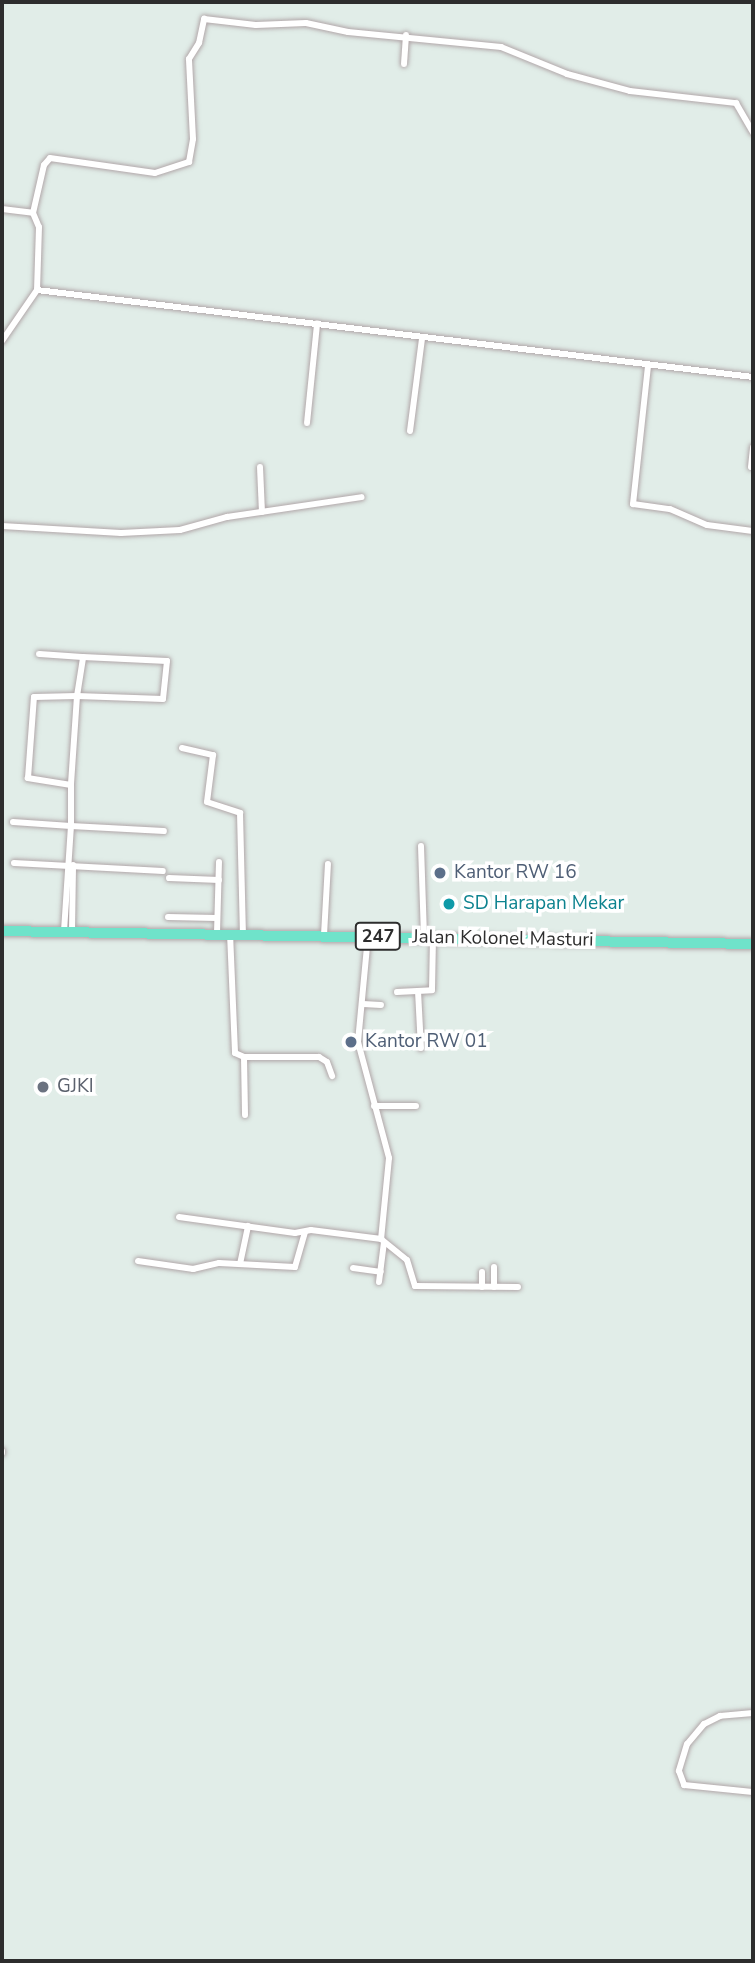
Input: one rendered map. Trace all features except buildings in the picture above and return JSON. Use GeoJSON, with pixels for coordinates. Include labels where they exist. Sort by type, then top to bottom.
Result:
{"type":"FeatureCollection","features":[{"type":"Feature","properties":{"kind":"main road","name":"Jalan Kolonel Masturi"},"geometry":{"type":"LineString","coordinates":[[2,931],[243,933],[753,944]]}},
{"type":"Feature","properties":{"kind":"street"},"geometry":{"type":"LineString","coordinates":[[2,341],[37,290],[38,227],[33,213],[44,165],[54,157],[155,173],[189,162],[193,139],[189,60],[199,43],[204,19],[256,25],[306,23],[348,32],[406,35],[501,47],[567,74],[630,91],[736,103],[753,132]]}},
{"type":"Feature","properties":{"kind":"street"},"geometry":{"type":"LineString","coordinates":[[404,64],[406,35]]}},
{"type":"Feature","properties":{"kind":"street"},"geometry":{"type":"LineString","coordinates":[[2,209],[33,213]]}},
{"type":"Feature","properties":{"kind":"street"},"geometry":{"type":"LineString","coordinates":[[37,290],[422,339],[753,377]]}},
{"type":"Feature","properties":{"kind":"street"},"geometry":{"type":"LineString","coordinates":[[307,423],[317,324]]}},
{"type":"Feature","properties":{"kind":"street"},"geometry":{"type":"LineString","coordinates":[[410,431],[422,339]]}},
{"type":"Feature","properties":{"kind":"street"},"geometry":{"type":"LineString","coordinates":[[648,366],[633,504],[670,509],[706,525],[753,531]]}},
{"type":"Feature","properties":{"kind":"street"},"geometry":{"type":"LineString","coordinates":[[751,467],[753,447]]}},
{"type":"Feature","properties":{"kind":"street"},"geometry":{"type":"LineString","coordinates":[[260,467],[262,512]]}},
{"type":"Feature","properties":{"kind":"street"},"geometry":{"type":"LineString","coordinates":[[2,526],[121,533],[172,530],[262,512],[362,497]]}},
{"type":"Feature","properties":{"kind":"street"},"geometry":{"type":"LineString","coordinates":[[39,654],[165,661],[170,667],[163,699],[41,695],[32,700],[29,780],[71,785]]}},
{"type":"Feature","properties":{"kind":"street"},"geometry":{"type":"LineString","coordinates":[[68,931],[71,785],[77,696],[83,657]]}},
{"type":"Feature","properties":{"kind":"street"},"geometry":{"type":"LineString","coordinates":[[182,748],[213,755],[207,802],[240,813],[243,933]]}},
{"type":"Feature","properties":{"kind":"street"},"geometry":{"type":"LineString","coordinates":[[13,822],[164,831]]}},
{"type":"Feature","properties":{"kind":"street"},"geometry":{"type":"LineString","coordinates":[[397,992],[432,990],[421,846]]}},
{"type":"Feature","properties":{"kind":"street"},"geometry":{"type":"LineString","coordinates":[[213,933],[219,862]]}},
{"type":"Feature","properties":{"kind":"street"},"geometry":{"type":"LineString","coordinates":[[14,863],[163,871]]}},
{"type":"Feature","properties":{"kind":"street"},"geometry":{"type":"LineString","coordinates":[[324,935],[328,864]]}},
{"type":"Feature","properties":{"kind":"street"},"geometry":{"type":"LineString","coordinates":[[169,878],[219,880]]}},
{"type":"Feature","properties":{"kind":"street"},"geometry":{"type":"LineString","coordinates":[[167,917],[214,918]]}},
{"type":"Feature","properties":{"kind":"street"},"geometry":{"type":"LineString","coordinates":[[230,933],[234,1050],[244,1057],[322,1057],[332,1076]]}},
{"type":"Feature","properties":{"kind":"street"},"geometry":{"type":"LineString","coordinates":[[368,936],[358,1046],[390,1163],[380,1282]]}},
{"type":"Feature","properties":{"kind":"street"},"geometry":{"type":"LineString","coordinates":[[418,991],[421,1048]]}},
{"type":"Feature","properties":{"kind":"street"},"geometry":{"type":"LineString","coordinates":[[363,1004],[381,1005]]}},
{"type":"Feature","properties":{"kind":"street"},"geometry":{"type":"LineString","coordinates":[[244,1057],[245,1115]]}},
{"type":"Feature","properties":{"kind":"street"},"geometry":{"type":"LineString","coordinates":[[374,1106],[416,1107]]}},
{"type":"Feature","properties":{"kind":"street"},"geometry":{"type":"LineString","coordinates":[[179,1217],[383,1240],[407,1260],[415,1286],[518,1287]]}},
{"type":"Feature","properties":{"kind":"street"},"geometry":{"type":"LineString","coordinates":[[240,1264],[248,1226]]}},
{"type":"Feature","properties":{"kind":"street"},"geometry":{"type":"LineString","coordinates":[[138,1261],[193,1269],[240,1264],[298,1266],[305,1232]]}},
{"type":"Feature","properties":{"kind":"street"},"geometry":{"type":"LineString","coordinates":[[494,1267],[494,1287]]}},
{"type":"Feature","properties":{"kind":"street"},"geometry":{"type":"LineString","coordinates":[[353,1268],[381,1272]]}},
{"type":"Feature","properties":{"kind":"street"},"geometry":{"type":"LineString","coordinates":[[482,1272],[482,1287]]}},
{"type":"Feature","properties":{"kind":"street"},"geometry":{"type":"LineString","coordinates":[[753,1713],[720,1716],[704,1724],[687,1744],[679,1772],[684,1785],[753,1792]]}},
{"type":"Feature","properties":{"kind":"place","name":"Kantor RW 16"},"geometry":{"type":"Point","coordinates":[440,873]}},
{"type":"Feature","properties":{"kind":"place","name":"SD Harapan Mekar"},"geometry":{"type":"Point","coordinates":[449,904]}},
{"type":"Feature","properties":{"kind":"place","name":"Kantor RW 01"},"geometry":{"type":"Point","coordinates":[351,1042]}},
{"type":"Feature","properties":{"kind":"place","name":"GJKI"},"geometry":{"type":"Point","coordinates":[43,1087]}}]}
